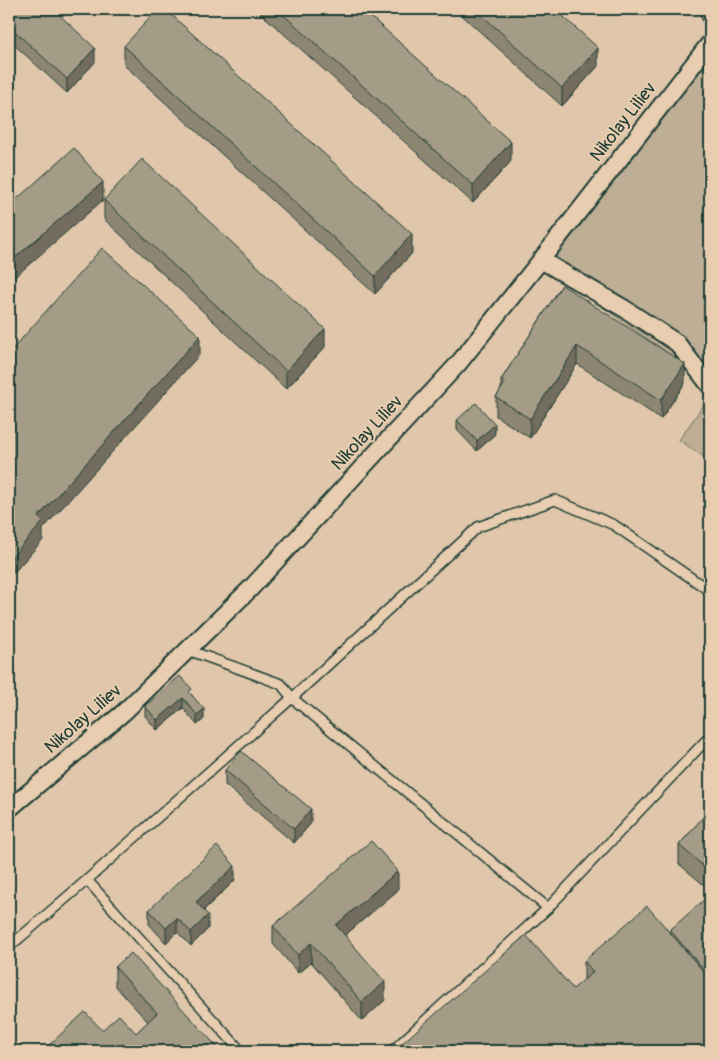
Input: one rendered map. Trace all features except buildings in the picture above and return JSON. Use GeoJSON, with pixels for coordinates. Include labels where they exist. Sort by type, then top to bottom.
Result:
{"type":"FeatureCollection","features":[{"type":"Feature","properties":{"kind":"street","name":"Nikolay Liliev"},"geometry":{"type":"LineString","coordinates":[[9,809],[124,712],[251,588],[458,364],[710,42]]}},
{"type":"Feature","properties":{"kind":"street"},"geometry":{"type":"LineString","coordinates":[[541,260],[625,309],[677,343],[710,386]]}},
{"type":"Feature","properties":{"kind":"lane"},"geometry":{"type":"LineString","coordinates":[[704,9],[710,25]]}},
{"type":"Feature","properties":{"kind":"lane"},"geometry":{"type":"LineString","coordinates":[[9,947],[292,698],[478,528],[555,500],[614,525],[710,591]]}},
{"type":"Feature","properties":{"kind":"lane"},"geometry":{"type":"LineString","coordinates":[[188,650],[282,684],[292,698],[548,908]]}},
{"type":"Feature","properties":{"kind":"lane"},"geometry":{"type":"LineString","coordinates":[[392,1051],[548,908],[710,736]]}},
{"type":"Feature","properties":{"kind":"lane"},"geometry":{"type":"LineString","coordinates":[[86,880],[241,1051]]}},
{"type":"Feature","properties":{"kind":"shaded area"},"geometry":{"type":"Polygon","coordinates":[[[710,59],[710,461],[679,440],[709,397],[699,375],[547,268],[710,59]]]}}]}
